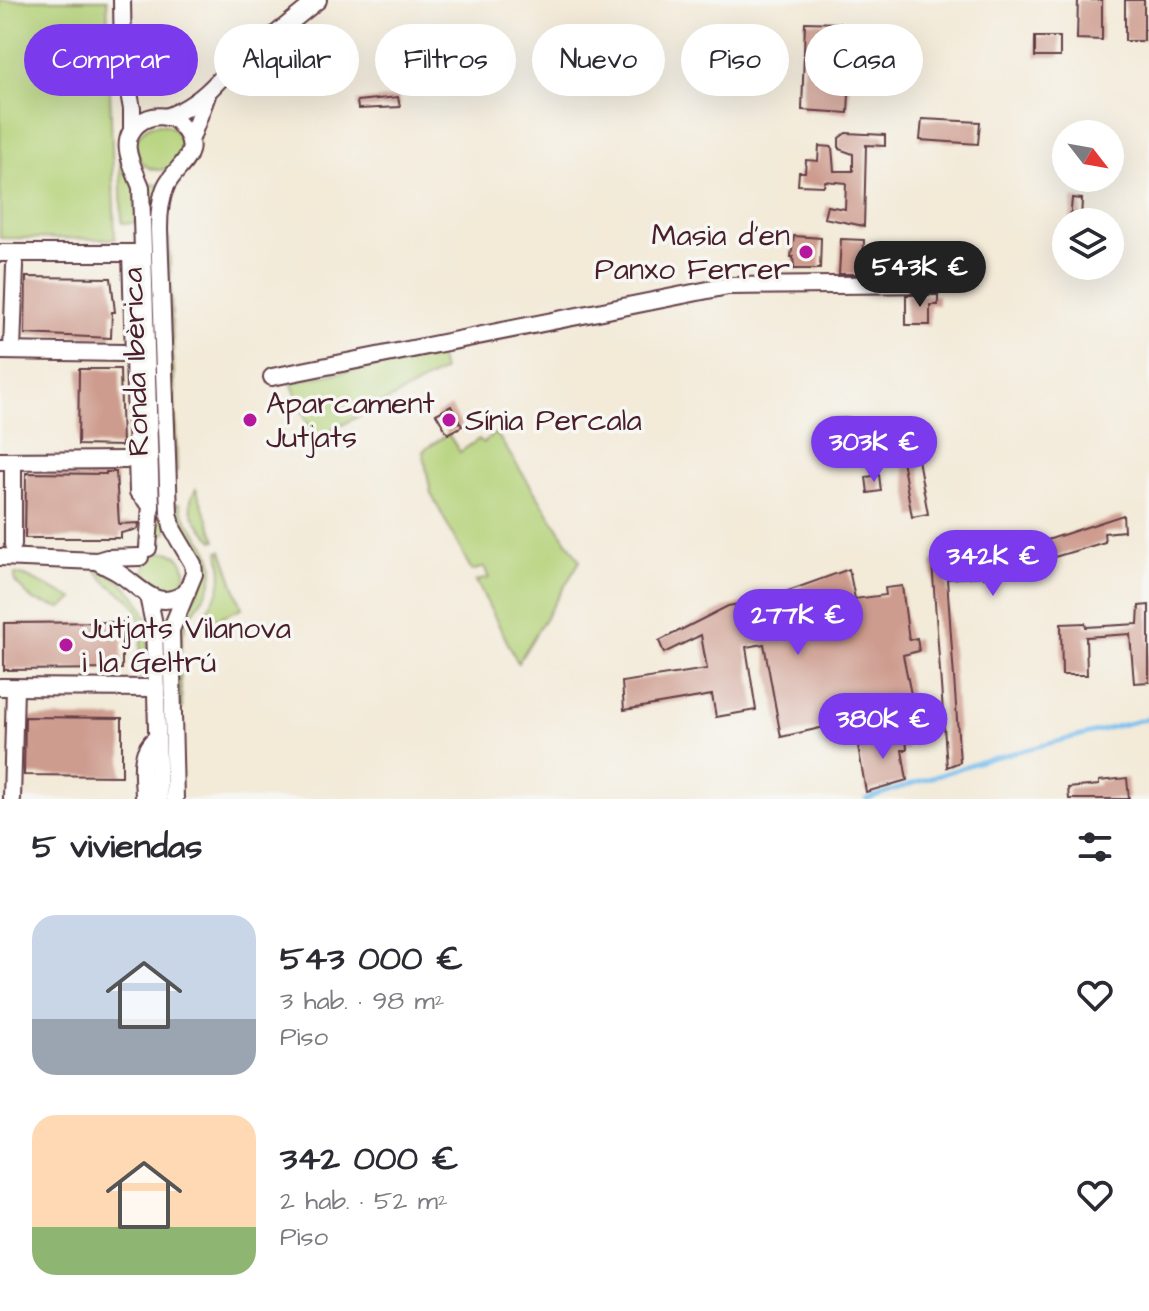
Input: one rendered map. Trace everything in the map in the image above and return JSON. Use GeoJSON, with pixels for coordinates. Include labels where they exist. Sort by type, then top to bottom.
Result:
{"type":"FeatureCollection","features":[{"type":"Feature","properties":{"kind":"street"},"geometry":{"type":"LineString","coordinates":[[122,0],[122,24]]}},
{"type":"Feature","properties":{"kind":"street"},"geometry":{"type":"LineString","coordinates":[[172,175],[161,178],[137,170],[127,154],[126,143],[132,131],[139,123],[187,108],[318,0]]}},
{"type":"Feature","properties":{"kind":"street","name":"Ronda Ibèrica"},"geometry":{"type":"LineString","coordinates":[[175,799],[171,630],[194,574],[189,555],[173,530],[167,496],[159,235],[164,190],[190,153],[190,141],[208,93]]}},
{"type":"Feature","properties":{"kind":"street"},"geometry":{"type":"LineString","coordinates":[[130,96],[132,131]]}},
{"type":"Feature","properties":{"kind":"street"},"geometry":{"type":"LineString","coordinates":[[138,96],[145,106],[178,122],[188,133],[190,141]]}},
{"type":"Feature","properties":{"kind":"street","name":"Ronda Ibèrica"},"geometry":{"type":"LineString","coordinates":[[127,154],[141,187],[138,253],[151,505],[144,553],[136,578],[154,624],[159,799]]}},
{"type":"Feature","properties":{"kind":"street"},"geometry":{"type":"LineString","coordinates":[[0,253],[138,253]]}},
{"type":"Feature","properties":{"kind":"street"},"geometry":{"type":"LineString","coordinates":[[15,266],[6,350],[123,353]]}},
{"type":"Feature","properties":{"kind":"street"},"geometry":{"type":"LineString","coordinates":[[272,377],[728,286],[942,284]]}},
{"type":"Feature","properties":{"kind":"street"},"geometry":{"type":"LineString","coordinates":[[13,545],[6,461],[126,460]]}},
{"type":"Feature","properties":{"kind":"street"},"geometry":{"type":"LineString","coordinates":[[0,557],[97,561],[144,553],[159,543],[171,543],[182,548]]}},
{"type":"Feature","properties":{"kind":"street"},"geometry":{"type":"LineString","coordinates":[[97,561],[161,601],[175,600],[187,592]]}},
{"type":"Feature","properties":{"kind":"street"},"geometry":{"type":"LineString","coordinates":[[12,799],[7,688],[156,688]]}},
{"type":"Feature","properties":{"kind":"street","name":"Ronda Ibèrica"},"geometry":{"type":"LineString","coordinates":[[144,799],[143,757],[147,746],[156,738]]}},
{"type":"Feature","properties":{"kind":"green space"},"geometry":{"type":"Polygon","coordinates":[[[0,0],[107,0],[108,24],[24,24],[24,96],[110,96],[115,239],[0,238],[0,0]]]}},
{"type":"Feature","properties":{"kind":"green space"},"geometry":{"type":"Polygon","coordinates":[[[159,124],[175,131],[182,147],[175,163],[159,170],[143,163],[136,147],[143,131],[159,124]]]}},
{"type":"Feature","properties":{"kind":"green space"},"geometry":{"type":"Polygon","coordinates":[[[120,156],[135,188],[136,223],[122,223],[120,156]]]}},
{"type":"Feature","properties":{"kind":"green space"},"geometry":{"type":"Polygon","coordinates":[[[147,184],[159,185],[167,533],[155,534],[147,184]]]}},
{"type":"Feature","properties":{"kind":"green space"},"geometry":{"type":"Polygon","coordinates":[[[165,238],[169,238],[177,471],[173,472],[165,238]]]}},
{"type":"Feature","properties":{"kind":"green space"},"geometry":{"type":"Polygon","coordinates":[[[439,354],[443,371],[314,440],[291,382],[439,354]]]}},
{"type":"Feature","properties":{"kind":"green space"},"geometry":{"type":"Polygon","coordinates":[[[496,433],[580,561],[518,663],[476,581],[489,578],[484,567],[472,571],[431,494],[423,451],[448,434],[460,452],[479,439],[483,443],[496,433]]]}},
{"type":"Feature","properties":{"kind":"green space"},"geometry":{"type":"Polygon","coordinates":[[[196,489],[216,540],[213,541],[203,529],[191,510],[196,489]]]}},
{"type":"Feature","properties":{"kind":"green space"},"geometry":{"type":"Polygon","coordinates":[[[174,504],[179,504],[206,547],[213,572],[208,589],[185,628],[180,668],[182,708],[179,708],[176,670],[177,633],[182,617],[200,587],[204,571],[199,555],[180,524],[174,504]]]}},
{"type":"Feature","properties":{"kind":"green space"},"geometry":{"type":"Polygon","coordinates":[[[222,550],[242,608],[195,628],[219,591],[222,572],[219,551],[222,550]]]}},
{"type":"Feature","properties":{"kind":"green space"},"geometry":{"type":"Polygon","coordinates":[[[165,552],[179,558],[185,572],[179,586],[165,592],[151,586],[145,572],[151,558],[165,552]]]}},
{"type":"Feature","properties":{"kind":"green space"},"geometry":{"type":"Polygon","coordinates":[[[96,570],[119,581],[143,609],[147,623],[148,658],[145,670],[138,678],[139,615],[129,599],[96,570]]]}},
{"type":"Feature","properties":{"kind":"green space"},"geometry":{"type":"Polygon","coordinates":[[[15,574],[74,599],[61,608],[33,600],[15,582],[15,574]]]}},
{"type":"Feature","properties":{"kind":"building"},"geometry":{"type":"Polygon","coordinates":[[[1078,0],[1102,0],[1102,40],[1077,39],[1078,0]]]}},
{"type":"Feature","properties":{"kind":"building"},"geometry":{"type":"Polygon","coordinates":[[[1125,0],[1144,0],[1144,41],[1125,41],[1125,0]]]}},
{"type":"Feature","properties":{"kind":"building"},"geometry":{"type":"Polygon","coordinates":[[[805,22],[841,23],[805,24],[805,96],[849,96],[848,113],[802,110],[805,22]]]}},
{"type":"Feature","properties":{"kind":"building"},"geometry":{"type":"Polygon","coordinates":[[[1035,37],[1060,37],[1060,57],[1035,57],[1035,37]]]}},
{"type":"Feature","properties":{"kind":"building"},"geometry":{"type":"Polygon","coordinates":[[[398,97],[400,107],[358,109],[357,101],[398,97]]]}},
{"type":"Feature","properties":{"kind":"building"},"geometry":{"type":"Polygon","coordinates":[[[922,119],[980,122],[978,144],[920,140],[922,119]]]}},
{"type":"Feature","properties":{"kind":"building"},"geometry":{"type":"Polygon","coordinates":[[[846,133],[885,135],[885,146],[866,145],[864,226],[824,218],[827,206],[845,209],[846,183],[825,181],[824,186],[798,185],[799,172],[805,172],[806,160],[818,161],[819,146],[832,147],[834,171],[853,171],[853,154],[839,149],[839,138],[846,133]]]}},
{"type":"Feature","properties":{"kind":"building"},"geometry":{"type":"Polygon","coordinates":[[[1072,198],[1082,199],[1082,208],[1071,208],[1072,198]]]}},
{"type":"Feature","properties":{"kind":"building","name":"Masia d'en Panxo Ferrer"},"geometry":{"type":"Polygon","coordinates":[[[794,236],[821,238],[820,269],[794,269],[791,257],[794,236]]]}},
{"type":"Feature","properties":{"kind":"building"},"geometry":{"type":"Polygon","coordinates":[[[841,239],[864,240],[863,274],[839,274],[841,239]]]}},
{"type":"Feature","properties":{"kind":"building"},"geometry":{"type":"Polygon","coordinates":[[[26,277],[111,278],[115,312],[112,312],[111,338],[25,334],[26,277]]]}},
{"type":"Feature","properties":{"kind":"building"},"geometry":{"type":"Polygon","coordinates":[[[906,295],[938,295],[938,305],[930,305],[930,325],[906,325],[906,295]]]}},
{"type":"Feature","properties":{"kind":"building"},"geometry":{"type":"Polygon","coordinates":[[[79,369],[120,369],[122,446],[78,445],[79,369]]]}},
{"type":"Feature","properties":{"kind":"building","name":"Sínia Percala"},"geometry":{"type":"Polygon","coordinates":[[[451,406],[462,426],[448,434],[436,414],[451,406]]]}},
{"type":"Feature","properties":{"kind":"building"},"geometry":{"type":"Polygon","coordinates":[[[851,418],[851,434],[829,435],[829,419],[851,418]]]}},
{"type":"Feature","properties":{"kind":"building"},"geometry":{"type":"Polygon","coordinates":[[[916,428],[920,454],[917,454],[928,514],[912,517],[897,431],[916,428]]]}},
{"type":"Feature","properties":{"kind":"building"},"geometry":{"type":"Polygon","coordinates":[[[116,472],[119,524],[139,523],[138,529],[121,533],[121,538],[25,538],[26,473],[116,472]]]}},
{"type":"Feature","properties":{"kind":"building"},"geometry":{"type":"Polygon","coordinates":[[[879,475],[881,491],[868,493],[866,477],[879,475]]]}},
{"type":"Feature","properties":{"kind":"building"},"geometry":{"type":"Polygon","coordinates":[[[1123,515],[1124,531],[1104,533],[1105,542],[984,578],[947,579],[960,762],[947,767],[932,562],[958,559],[956,536],[970,535],[973,559],[1026,544],[1026,547],[1123,515]]]}},
{"type":"Feature","properties":{"kind":"building"},"geometry":{"type":"Polygon","coordinates":[[[849,569],[855,599],[886,595],[885,588],[902,586],[909,640],[917,638],[919,651],[903,655],[915,714],[893,721],[890,712],[781,737],[764,644],[746,647],[756,710],[716,717],[712,695],[624,710],[622,682],[707,669],[701,635],[664,653],[659,641],[728,606],[763,600],[849,569]]]}},
{"type":"Feature","properties":{"kind":"building"},"geometry":{"type":"Polygon","coordinates":[[[1149,605],[1149,682],[1134,683],[1130,634],[1086,637],[1087,675],[1062,675],[1061,624],[1085,623],[1086,627],[1138,624],[1139,606],[1149,605]]]}},
{"type":"Feature","properties":{"kind":"building"},"geometry":{"type":"Polygon","coordinates":[[[122,622],[122,669],[4,670],[4,623],[122,622]]]}},
{"type":"Feature","properties":{"kind":"building"},"geometry":{"type":"Polygon","coordinates":[[[25,717],[122,718],[122,776],[24,775],[25,717]]]}},
{"type":"Feature","properties":{"kind":"building"},"geometry":{"type":"Polygon","coordinates":[[[906,735],[907,750],[902,750],[907,780],[866,792],[857,740],[906,735]]]}},
{"type":"Feature","properties":{"kind":"building"},"geometry":{"type":"Polygon","coordinates":[[[1127,778],[1129,799],[1069,799],[1068,788],[1127,778]]]}},
{"type":"Feature","properties":{"kind":"waterway"},"geometry":{"type":"LineString","coordinates":[[866,799],[985,760],[1149,718]]}},
{"type":"Feature","properties":{"kind":"place","name":"Masia d'en Panxo Ferrer"},"geometry":{"type":"Point","coordinates":[806,252]}},
{"type":"Feature","properties":{"kind":"place","name":"Aparcament Jutjats"},"geometry":{"type":"Point","coordinates":[250,420]}},
{"type":"Feature","properties":{"kind":"place","name":"Sínia Percala"},"geometry":{"type":"Point","coordinates":[449,420]}},
{"type":"Feature","properties":{"kind":"place","name":"Jutjats Vilanova i la Geltrú"},"geometry":{"type":"Point","coordinates":[66,645]}}]}
